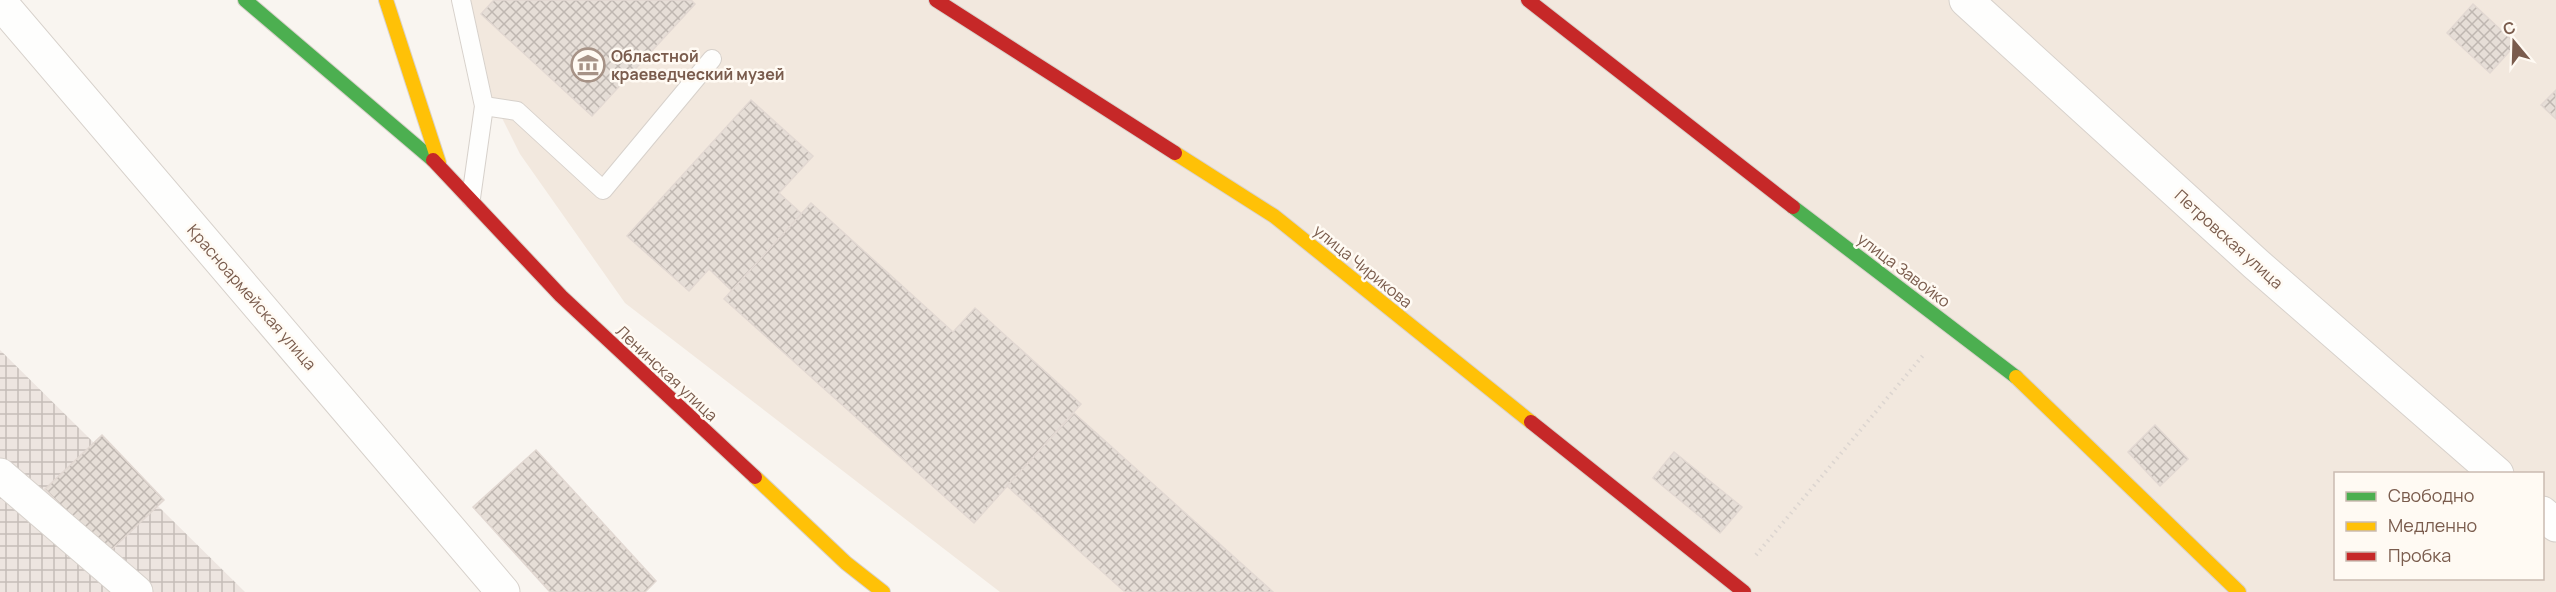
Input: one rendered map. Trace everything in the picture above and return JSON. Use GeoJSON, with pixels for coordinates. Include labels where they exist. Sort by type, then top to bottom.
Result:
{"type":"FeatureCollection","features":[{"type":"Feature","properties":{"kind":"street","name":"Ленинская улица"},"geometry":{"type":"LineString","coordinates":[[244,0],[439,165],[561,296],[846,563],[883,592]]}},
{"type":"Feature","properties":{"kind":"street","name":"Ленинская улица"},"geometry":{"type":"LineString","coordinates":[[386,0],[439,165]]}},
{"type":"Feature","properties":{"kind":"street","name":"улица Чирикова"},"geometry":{"type":"LineString","coordinates":[[936,0],[1274,216],[1744,592]]}},
{"type":"Feature","properties":{"kind":"street","name":"улица Завойко"},"geometry":{"type":"LineString","coordinates":[[1528,0],[1738,165],[2027,384],[2239,592]]}},
{"type":"Feature","properties":{"kind":"street","name":"Петровская улица"},"geometry":{"type":"LineString","coordinates":[[1966,0],[2256,264],[2495,472]]}},
{"type":"Feature","properties":{"kind":"street","name":"Красноармейская улица"},"geometry":{"type":"LineString","coordinates":[[0,2],[503,592]]}},
{"type":"Feature","properties":{"kind":"street"},"geometry":{"type":"LineString","coordinates":[[0,476],[136,592]]}},
{"type":"Feature","properties":{"kind":"street"},"geometry":{"type":"LineString","coordinates":[[2544,515],[2556,525]]}},
{"type":"Feature","properties":{"kind":"lane"},"geometry":{"type":"LineString","coordinates":[[461,0],[484,106],[471,198]]}},
{"type":"Feature","properties":{"kind":"lane"},"geometry":{"type":"LineString","coordinates":[[484,106],[517,111],[603,190],[712,59]]}},
{"type":"Feature","properties":{"kind":"path"},"geometry":{"type":"LineString","coordinates":[[1732,583],[1948,325]]}},
{"type":"Feature","properties":{"kind":"shaded area"},"geometry":{"type":"Polygon","coordinates":[[[452,0],[2556,0],[2556,592],[1000,592],[625,303],[520,154],[459,32],[452,0]]]}},
{"type":"Feature","properties":{"kind":"shaded area"},"geometry":{"type":"Polygon","coordinates":[[[0,350],[245,592],[0,592],[0,350]]]}},
{"type":"Feature","properties":{"kind":"building","name":"Областной краеведческий музей"},"geometry":{"type":"Polygon","coordinates":[[[494,0],[691,0],[695,4],[592,116],[481,14],[494,0]]]}},
{"type":"Feature","properties":{"kind":"building"},"geometry":{"type":"Polygon","coordinates":[[[2473,4],[2516,44],[2490,73],[2447,33],[2473,4]]]}},
{"type":"Feature","properties":{"kind":"building"},"geometry":{"type":"Polygon","coordinates":[[[2556,90],[2556,119],[2541,105],[2556,90]]]}},
{"type":"Feature","properties":{"kind":"building"},"geometry":{"type":"Polygon","coordinates":[[[751,100],[813,156],[779,193],[802,214],[732,291],[709,269],[689,291],[627,236],[751,100]]]}},
{"type":"Feature","properties":{"kind":"building"},"geometry":{"type":"Polygon","coordinates":[[[811,203],[953,332],[975,308],[1081,404],[974,523],[724,299],[811,203]]]}},
{"type":"Feature","properties":{"kind":"building"},"geometry":{"type":"Polygon","coordinates":[[[1074,413],[1273,592],[1125,592],[1007,486],[1074,413]]]}},
{"type":"Feature","properties":{"kind":"building"},"geometry":{"type":"Polygon","coordinates":[[[2155,425],[2188,459],[2160,486],[2128,452],[2155,425]]]}},
{"type":"Feature","properties":{"kind":"building"},"geometry":{"type":"Polygon","coordinates":[[[102,435],[164,500],[107,554],[45,489],[102,435]]]}},
{"type":"Feature","properties":{"kind":"building"},"geometry":{"type":"Polygon","coordinates":[[[536,450],[656,581],[645,592],[550,592],[473,507],[536,450]]]}},
{"type":"Feature","properties":{"kind":"building"},"geometry":{"type":"Polygon","coordinates":[[[1674,452],[1742,507],[1720,533],[1653,478],[1674,452]]]}},
{"type":"Feature","properties":{"kind":"traffic: fast"},"geometry":{"type":"LineString","coordinates":[[245,0],[433,160]]}},
{"type":"Feature","properties":{"kind":"traffic: fast"},"geometry":{"type":"LineString","coordinates":[[1793,207],[2016,377]]}},
{"type":"Feature","properties":{"kind":"traffic: slow"},"geometry":{"type":"LineString","coordinates":[[386,0],[439,163]]}},
{"type":"Feature","properties":{"kind":"traffic: slow"},"geometry":{"type":"LineString","coordinates":[[1175,153],[1274,216],[1531,422]]}},
{"type":"Feature","properties":{"kind":"traffic: slow"},"geometry":{"type":"LineString","coordinates":[[2016,377],[2239,592]]}},
{"type":"Feature","properties":{"kind":"traffic: slow"},"geometry":{"type":"LineString","coordinates":[[755,477],[846,563],[883,592]]}},
{"type":"Feature","properties":{"kind":"traffic: jam"},"geometry":{"type":"LineString","coordinates":[[936,0],[1175,153]]}},
{"type":"Feature","properties":{"kind":"traffic: jam"},"geometry":{"type":"LineString","coordinates":[[1528,0],[1793,207]]}},
{"type":"Feature","properties":{"kind":"traffic: jam"},"geometry":{"type":"LineString","coordinates":[[433,160],[561,296],[755,477]]}},
{"type":"Feature","properties":{"kind":"traffic: jam"},"geometry":{"type":"LineString","coordinates":[[1531,422],[1744,592]]}},
{"type":"Feature","properties":{"kind":"place","name":"Областной краеведческий музей"},"geometry":{"type":"Point","coordinates":[588,65]}}]}
